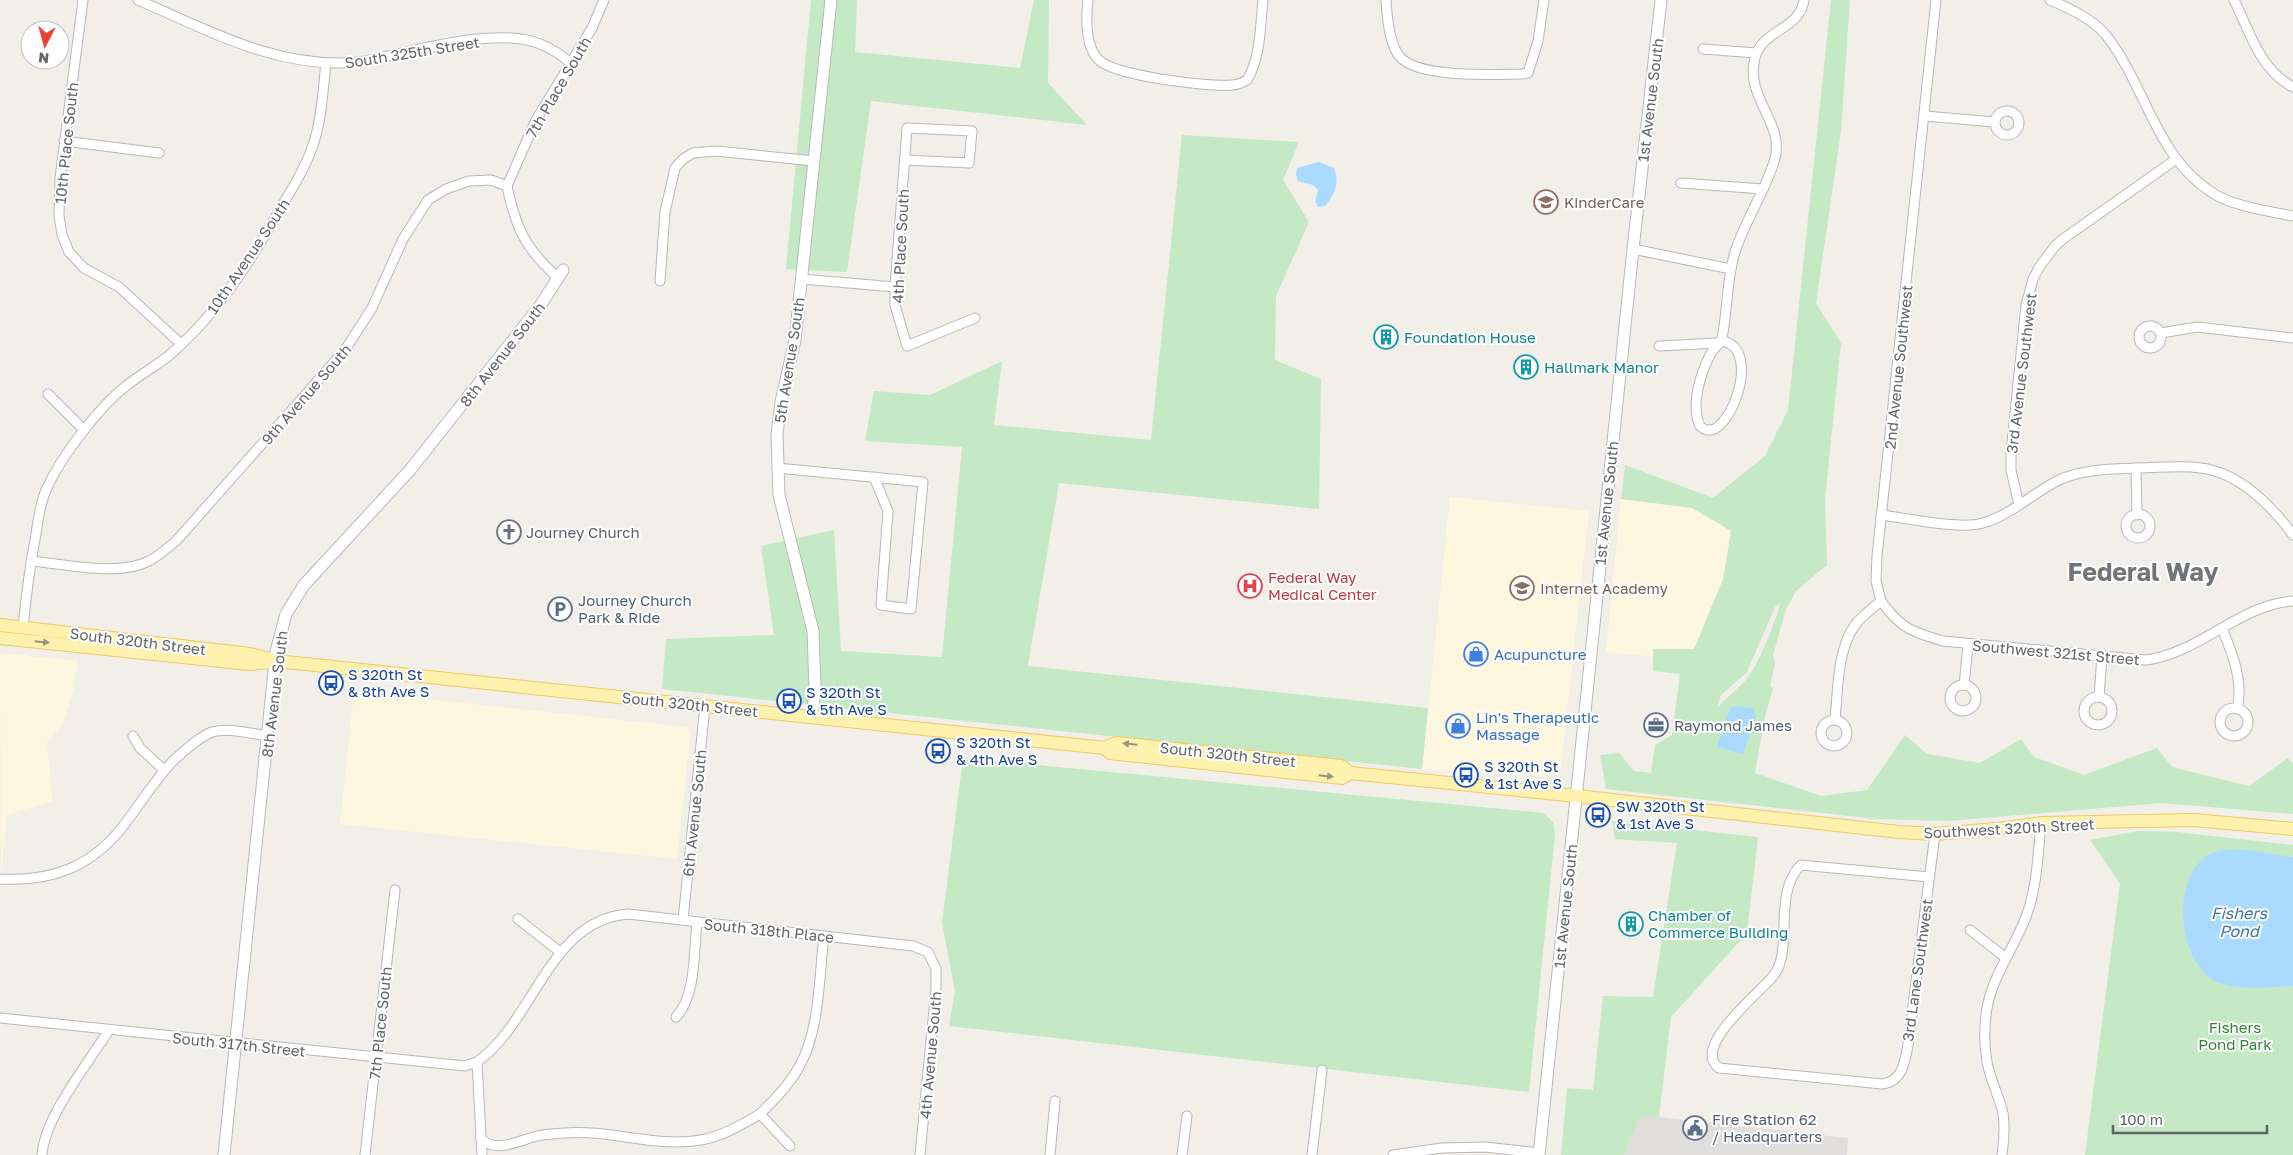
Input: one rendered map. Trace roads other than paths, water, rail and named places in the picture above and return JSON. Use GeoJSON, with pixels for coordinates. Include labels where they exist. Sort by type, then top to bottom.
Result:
{"type":"FeatureCollection","features":[{"type":"Feature","properties":{"kind":"main road","name":"South 320th Street"},"geometry":{"type":"LineString","coordinates":[[0,624],[154,644],[250,654],[276,661],[1105,748],[1116,743],[1342,766],[1350,773],[1577,796]]}},
{"type":"Feature","properties":{"kind":"main road"},"geometry":{"type":"LineString","coordinates":[[0,634],[16,633],[22,628]]}},
{"type":"Feature","properties":{"kind":"main road","name":"South 320th Street"},"geometry":{"type":"LineString","coordinates":[[0,638],[250,664],[276,661]]}},
{"type":"Feature","properties":{"kind":"main road"},"geometry":{"type":"LineString","coordinates":[[63,644],[72,639],[128,645],[154,644]]}},
{"type":"Feature","properties":{"kind":"main road","name":"Southwest 320th Street"},"geometry":{"type":"LineString","coordinates":[[1577,796],[1816,824],[1934,834],[2042,823],[2193,820],[2293,829]]}},
{"type":"Feature","properties":{"kind":"street","name":"10th Place South"},"geometry":{"type":"LineString","coordinates":[[83,0],[59,190],[60,227],[67,248],[75,260],[84,268],[119,287],[181,344]]}},
{"type":"Feature","properties":{"kind":"street","name":"South 325th Street"},"geometry":{"type":"LineString","coordinates":[[138,0],[259,51],[296,60],[326,64],[358,62],[385,58],[462,40],[505,39],[537,43],[552,49],[572,64]]}},
{"type":"Feature","properties":{"kind":"street","name":"7th Place South"},"geometry":{"type":"LineString","coordinates":[[507,186],[536,120],[572,64],[592,28],[604,0]]}},
{"type":"Feature","properties":{"kind":"street","name":"5th Avenue South"},"geometry":{"type":"LineString","coordinates":[[812,717],[815,680],[813,631],[779,495],[779,418],[795,340],[831,0]]}},
{"type":"Feature","properties":{"kind":"street"},"geometry":{"type":"LineString","coordinates":[[1088,0],[1087,22],[1091,49],[1099,61],[1111,68],[1154,78],[1231,85],[1247,80],[1257,52],[1263,0]]}},
{"type":"Feature","properties":{"kind":"street"},"geometry":{"type":"LineString","coordinates":[[1386,0],[1395,48],[1400,56],[1406,61],[1437,72],[1466,74],[1528,73],[1538,41],[1544,0]]}},
{"type":"Feature","properties":{"kind":"street","name":"1st Avenue South"},"geometry":{"type":"LineString","coordinates":[[1539,1154],[1633,248],[1661,0]]}},
{"type":"Feature","properties":{"kind":"street"},"geometry":{"type":"LineString","coordinates":[[1660,346],[1720,342],[1730,344],[1738,356],[1742,372],[1740,383],[1734,401],[1722,423],[1714,430],[1702,429],[1698,422],[1697,397],[1705,366],[1720,342],[1731,269],[1739,240],[1776,157],[1777,141],[1754,87],[1753,71],[1756,53],[1763,41],[1798,18],[1804,0]]}},
{"type":"Feature","properties":{"kind":"street","name":"2nd Avenue Southwest"},"geometry":{"type":"LineString","coordinates":[[1881,600],[1876,581],[1881,515],[1936,0]]}},
{"type":"Feature","properties":{"kind":"street"},"geometry":{"type":"LineString","coordinates":[[2050,0],[2074,11],[2104,34],[2123,62],[2175,160],[2194,181],[2218,197],[2293,216]]}},
{"type":"Feature","properties":{"kind":"street"},"geometry":{"type":"LineString","coordinates":[[2234,0],[2268,68],[2282,81],[2293,87]]}},
{"type":"Feature","properties":{"kind":"street"},"geometry":{"type":"LineString","coordinates":[[1703,49],[1756,53]]}},
{"type":"Feature","properties":{"kind":"street","name":"10th Avenue South"},"geometry":{"type":"LineString","coordinates":[[22,628],[39,514],[46,491],[84,430],[125,387],[167,357],[205,320],[228,290],[272,223],[309,156],[318,125],[326,64]]}},
{"type":"Feature","properties":{"kind":"street"},"geometry":{"type":"LineString","coordinates":[[1925,116],[1994,122]]}},
{"type":"Feature","properties":{"kind":"street","name":"4th Place South"},"geometry":{"type":"LineString","coordinates":[[905,160],[969,163],[972,131],[908,128],[905,160],[895,287],[895,305],[908,346],[975,318]]}},
{"type":"Feature","properties":{"kind":"street"},"geometry":{"type":"LineString","coordinates":[[64,141],[159,153]]}},
{"type":"Feature","properties":{"kind":"street"},"geometry":{"type":"LineString","coordinates":[[660,281],[665,212],[675,168],[693,152],[716,151],[814,161]]}},
{"type":"Feature","properties":{"kind":"street","name":"3rd Avenue Southwest"},"geometry":{"type":"LineString","coordinates":[[2018,504],[2011,470],[2010,452],[2026,305],[2033,279],[2043,261],[2055,246],[2175,160]]}},
{"type":"Feature","properties":{"kind":"street","name":"9th Avenue South"},"geometry":{"type":"LineString","coordinates":[[31,561],[123,568],[148,561],[163,552],[177,540],[345,350],[372,308],[403,239],[428,200],[446,189],[469,181],[491,180],[507,186]]}},
{"type":"Feature","properties":{"kind":"street"},"geometry":{"type":"LineString","coordinates":[[1681,184],[1763,189]]}},
{"type":"Feature","properties":{"kind":"street"},"geometry":{"type":"LineString","coordinates":[[507,186],[521,233],[529,249],[560,274]]}},
{"type":"Feature","properties":{"kind":"street"},"geometry":{"type":"LineString","coordinates":[[1633,248],[1731,269]]}},
{"type":"Feature","properties":{"kind":"street","name":"8th Avenue South"},"geometry":{"type":"LineString","coordinates":[[224,1155],[276,661],[282,624],[297,594],[410,470],[540,306],[560,274]]}},
{"type":"Feature","properties":{"kind":"street"},"geometry":{"type":"LineString","coordinates":[[802,279],[895,287]]}},
{"type":"Feature","properties":{"kind":"street"},"geometry":{"type":"LineString","coordinates":[[2160,333],[2197,327],[2293,338]]}},
{"type":"Feature","properties":{"kind":"street"},"geometry":{"type":"LineString","coordinates":[[48,394],[84,430]]}},
{"type":"Feature","properties":{"kind":"street"},"geometry":{"type":"LineString","coordinates":[[778,468],[874,477],[923,482],[911,609],[881,605],[888,511],[874,477]]}},
{"type":"Feature","properties":{"kind":"street"},"geometry":{"type":"LineString","coordinates":[[1881,515],[1951,523],[1981,524],[2003,515],[2049,486],[2069,477],[2096,471],[2136,468],[2202,468],[2220,473],[2255,493],[2293,535]]}},
{"type":"Feature","properties":{"kind":"street"},"geometry":{"type":"LineString","coordinates":[[2136,468],[2137,515]]}},
{"type":"Feature","properties":{"kind":"street"},"geometry":{"type":"LineString","coordinates":[[1835,720],[1840,670],[1850,633],[1856,623],[1881,600]]}},
{"type":"Feature","properties":{"kind":"street","name":"Southwest 321st Street"},"geometry":{"type":"LineString","coordinates":[[1881,600],[1894,619],[1914,633],[1943,641],[1968,645],[2146,660],[2158,659],[2180,651],[2264,607],[2293,601]]}},
{"type":"Feature","properties":{"kind":"street"},"geometry":{"type":"LineString","coordinates":[[2222,628],[2236,669],[2237,709]]}},
{"type":"Feature","properties":{"kind":"street"},"geometry":{"type":"LineString","coordinates":[[1964,685],[1968,645]]}},
{"type":"Feature","properties":{"kind":"street"},"geometry":{"type":"LineString","coordinates":[[2099,697],[2102,656]]}},
{"type":"Feature","properties":{"kind":"street","name":"6th Avenue South"},"geometry":{"type":"LineString","coordinates":[[683,920],[705,706]]}},
{"type":"Feature","properties":{"kind":"street"},"geometry":{"type":"LineString","coordinates":[[0,879],[25,881],[41,878],[76,867],[93,856],[122,828],[164,770],[179,755],[212,732],[224,730],[269,736]]}},
{"type":"Feature","properties":{"kind":"street"},"geometry":{"type":"LineString","coordinates":[[133,736],[140,748],[164,770]]}},
{"type":"Feature","properties":{"kind":"street"},"geometry":{"type":"LineString","coordinates":[[2002,1155],[2004,1139],[2002,1113],[1988,1068],[1985,1040],[1990,996],[2031,901],[2042,823]]}},
{"type":"Feature","properties":{"kind":"street","name":"3rd Lane Southwest"},"geometry":{"type":"LineString","coordinates":[[1930,877],[1801,865],[1791,878],[1787,892],[1778,970],[1749,1000],[1714,1044],[1712,1061],[1719,1068],[1725,1069],[1872,1084],[1892,1082],[1899,1075],[1904,1062],[1930,877],[1934,834]]}},
{"type":"Feature","properties":{"kind":"street","name":"7th Place South"},"geometry":{"type":"LineString","coordinates":[[365,1155],[395,890]]}},
{"type":"Feature","properties":{"kind":"street","name":"South 318th Place"},"geometry":{"type":"LineString","coordinates":[[560,952],[574,937],[603,918],[628,914],[913,946],[924,949],[932,956]]}},
{"type":"Feature","properties":{"kind":"street"},"geometry":{"type":"LineString","coordinates":[[482,1155],[477,1062],[500,1043],[560,952],[518,919]]}},
{"type":"Feature","properties":{"kind":"street"},"geometry":{"type":"LineString","coordinates":[[676,1017],[682,1010],[689,995],[697,922]]}},
{"type":"Feature","properties":{"kind":"street"},"geometry":{"type":"LineString","coordinates":[[1970,930],[2006,958]]}},
{"type":"Feature","properties":{"kind":"street"},"geometry":{"type":"LineString","coordinates":[[480,1137],[486,1143],[496,1146],[537,1136],[576,1132],[684,1142],[716,1137],[733,1130],[760,1114],[789,1083],[800,1065],[809,1044],[816,1014],[824,936]]}},
{"type":"Feature","properties":{"kind":"street","name":"4th Avenue South"},"geometry":{"type":"LineString","coordinates":[[920,1155],[936,988],[936,969],[932,956]]}},
{"type":"Feature","properties":{"kind":"street","name":"South 317th Street"},"geometry":{"type":"LineString","coordinates":[[0,1018],[376,1058],[465,1066],[477,1062]]}},
{"type":"Feature","properties":{"kind":"street"},"geometry":{"type":"LineString","coordinates":[[42,1155],[42,1142],[62,1103],[109,1030]]}},
{"type":"Feature","properties":{"kind":"street"},"geometry":{"type":"LineString","coordinates":[[1312,1155],[1322,1070]]}},
{"type":"Feature","properties":{"kind":"street"},"geometry":{"type":"LineString","coordinates":[[1050,1155],[1055,1101]]}},
{"type":"Feature","properties":{"kind":"street"},"geometry":{"type":"LineString","coordinates":[[760,1114],[790,1146]]}},
{"type":"Feature","properties":{"kind":"street"},"geometry":{"type":"LineString","coordinates":[[1182,1155],[1187,1116]]}},
{"type":"Feature","properties":{"kind":"street"},"geometry":{"type":"LineString","coordinates":[[1393,1155],[1442,1148],[1485,1147],[1539,1154]]}},
{"type":"Feature","properties":{"kind":"water"},"geometry":{"type":"Polygon","coordinates":[[[1319,162],[1334,168],[1337,179],[1336,188],[1329,202],[1325,206],[1318,207],[1315,201],[1318,190],[1313,185],[1298,181],[1296,174],[1297,168],[1319,162]]]}},
{"type":"Feature","properties":{"kind":"water"},"geometry":{"type":"Polygon","coordinates":[[[1731,707],[1753,708],[1756,716],[1743,754],[1717,747],[1731,707]]]}},
{"type":"Feature","properties":{"kind":"water","name":"Fishers Pond"},"geometry":{"type":"Polygon","coordinates":[[[2227,850],[2248,850],[2293,857],[2293,986],[2265,988],[2235,987],[2217,982],[2204,972],[2194,958],[2187,941],[2184,902],[2187,883],[2195,868],[2212,853],[2227,850]]]}},
{"type":"Feature","properties":{"kind":"place","name":"KinderCare"},"geometry":{"type":"Point","coordinates":[1546,202]}},
{"type":"Feature","properties":{"kind":"place","name":"Foundation House"},"geometry":{"type":"Point","coordinates":[1386,337]}},
{"type":"Feature","properties":{"kind":"place","name":"Hallmark Manor"},"geometry":{"type":"Point","coordinates":[1526,367]}},
{"type":"Feature","properties":{"kind":"place","name":"Journey Church"},"geometry":{"type":"Point","coordinates":[509,532]}},
{"type":"Feature","properties":{"kind":"place","name":"Federal Way Medical Center"},"geometry":{"type":"Point","coordinates":[1250,586]}},
{"type":"Feature","properties":{"kind":"place","name":"Internet Academy"},"geometry":{"type":"Point","coordinates":[1522,588]}},
{"type":"Feature","properties":{"kind":"place","name":"Journey Church Park & Ride"},"geometry":{"type":"Point","coordinates":[560,609]}},
{"type":"Feature","properties":{"kind":"place","name":"Acupuncture"},"geometry":{"type":"Point","coordinates":[1476,654]}},
{"type":"Feature","properties":{"kind":"place","name":"S 320th St & 8th Ave S"},"geometry":{"type":"Point","coordinates":[331,683]}},
{"type":"Feature","properties":{"kind":"place","name":"S 320th St & 5th Ave S"},"geometry":{"type":"Point","coordinates":[789,701]}},
{"type":"Feature","properties":{"kind":"place","name":"Raymond James"},"geometry":{"type":"Point","coordinates":[1656,725]}},
{"type":"Feature","properties":{"kind":"place","name":"Lin's Therapeutic Massage"},"geometry":{"type":"Point","coordinates":[1458,726]}},
{"type":"Feature","properties":{"kind":"place","name":"S 320th St & 4th Ave S"},"geometry":{"type":"Point","coordinates":[938,751]}},
{"type":"Feature","properties":{"kind":"place","name":"S 320th St & 1st Ave S"},"geometry":{"type":"Point","coordinates":[1466,775]}},
{"type":"Feature","properties":{"kind":"place","name":"SW 320th St & 1st Ave S"},"geometry":{"type":"Point","coordinates":[1598,815]}},
{"type":"Feature","properties":{"kind":"place","name":"Chamber of Commerce Building"},"geometry":{"type":"Point","coordinates":[1631,924]}},
{"type":"Feature","properties":{"kind":"place","name":"Fire Station 62 / Headquarters"},"geometry":{"type":"Point","coordinates":[1695,1128]}},
{"type":"Feature","properties":{"kind":"district","name":"Federal Way"},"geometry":{"type":"Point","coordinates":[2143,571]}},
{"type":"Feature","properties":{"kind":"park label","name":"Fishers Pond Park"},"geometry":{"type":"Point","coordinates":[2235,1036]}}]}
